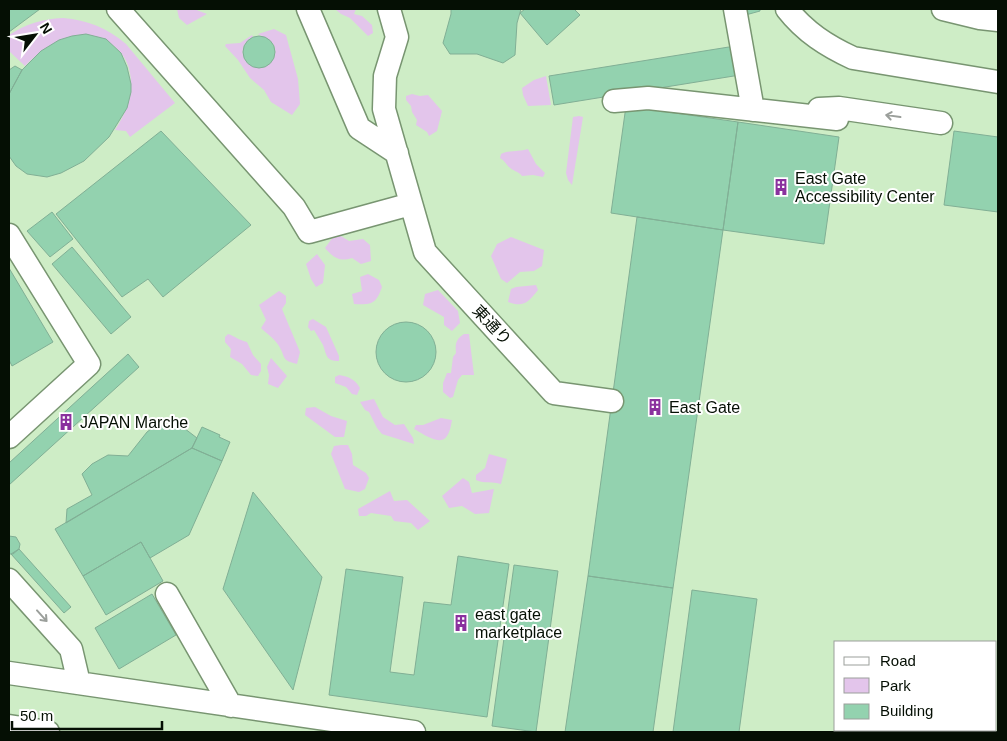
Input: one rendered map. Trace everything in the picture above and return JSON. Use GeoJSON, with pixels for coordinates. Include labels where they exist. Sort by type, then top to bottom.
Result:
{"type":"FeatureCollection","features":[{"type":"Feature","properties":{"kind":"street"},"geometry":{"type":"LineString","coordinates":[[118,9],[294,206],[309,232],[411,204]]}},
{"type":"Feature","properties":{"kind":"street"},"geometry":{"type":"LineString","coordinates":[[308,9],[359,128],[396,154]]}},
{"type":"Feature","properties":{"kind":"street","name":"東通り"},"geometry":{"type":"LineString","coordinates":[[389,9],[397,37],[385,76],[384,109],[425,252],[554,393],[612,401]]}},
{"type":"Feature","properties":{"kind":"street"},"geometry":{"type":"LineString","coordinates":[[735,9],[753,110]]}},
{"type":"Feature","properties":{"kind":"street"},"geometry":{"type":"LineString","coordinates":[[787,9],[812,35],[832,48],[853,58],[998,82]]}},
{"type":"Feature","properties":{"kind":"street"},"geometry":{"type":"LineString","coordinates":[[943,9],[980,18],[998,20]]}},
{"type":"Feature","properties":{"kind":"street"},"geometry":{"type":"LineString","coordinates":[[614,102],[648,98],[837,119]]}},
{"type":"Feature","properties":{"kind":"street"},"geometry":{"type":"LineString","coordinates":[[753,110],[839,108],[941,123]]}},
{"type":"Feature","properties":{"kind":"street"},"geometry":{"type":"LineString","coordinates":[[9,437],[89,364],[10,236]]}},
{"type":"Feature","properties":{"kind":"street"},"geometry":{"type":"LineString","coordinates":[[9,580],[71,649],[79,683]]}},
{"type":"Feature","properties":{"kind":"street"},"geometry":{"type":"LineString","coordinates":[[167,594],[231,706]]}},
{"type":"Feature","properties":{"kind":"street"},"geometry":{"type":"LineString","coordinates":[[9,673],[414,732]]}},
{"type":"Feature","properties":{"kind":"street"},"geometry":{"type":"LineString","coordinates":[[9,726],[48,732]]}},
{"type":"Feature","properties":{"kind":"green space"},"geometry":{"type":"Polygon","coordinates":[[[177,9],[194,9],[207,14],[187,25],[179,18],[177,9]]]}},
{"type":"Feature","properties":{"kind":"green space"},"geometry":{"type":"Polygon","coordinates":[[[335,9],[356,9],[354,14],[362,16],[372,25],[373,33],[368,36],[350,18],[335,9]]]}},
{"type":"Feature","properties":{"kind":"green space"},"geometry":{"type":"Polygon","coordinates":[[[63,18],[89,23],[119,38],[175,103],[130,137],[126,131],[115,130],[128,103],[131,79],[125,59],[112,45],[94,37],[73,37],[49,47],[25,66],[9,51],[9,35],[35,23],[63,18]]]}},
{"type":"Feature","properties":{"kind":"green space"},"geometry":{"type":"Polygon","coordinates":[[[274,29],[286,35],[298,79],[300,104],[292,115],[271,102],[264,90],[250,78],[238,60],[225,46],[226,44],[240,43],[252,35],[253,37],[244,46],[243,57],[251,65],[264,67],[274,58],[275,48],[272,42],[258,34],[274,29]]]}},
{"type":"Feature","properties":{"kind":"green space"},"geometry":{"type":"Polygon","coordinates":[[[546,76],[551,105],[528,106],[522,88],[534,80],[546,76]]]}},
{"type":"Feature","properties":{"kind":"green space"},"geometry":{"type":"Polygon","coordinates":[[[412,94],[428,95],[442,111],[437,131],[429,136],[427,132],[416,125],[417,120],[406,100],[406,96],[412,94]]]}},
{"type":"Feature","properties":{"kind":"green space"},"geometry":{"type":"Polygon","coordinates":[[[573,117],[583,117],[572,185],[566,173],[573,117]]]}},
{"type":"Feature","properties":{"kind":"green space"},"geometry":{"type":"Polygon","coordinates":[[[528,149],[536,164],[545,173],[543,177],[533,175],[522,176],[500,158],[501,154],[504,153],[528,149]]]}},
{"type":"Feature","properties":{"kind":"green space"},"geometry":{"type":"Polygon","coordinates":[[[336,233],[349,241],[363,239],[370,245],[371,261],[361,264],[352,258],[340,259],[331,254],[325,248],[336,233]]]}},
{"type":"Feature","properties":{"kind":"green space"},"geometry":{"type":"Polygon","coordinates":[[[511,237],[544,250],[542,266],[534,271],[520,272],[507,283],[501,279],[491,256],[497,244],[511,237]]]}},
{"type":"Feature","properties":{"kind":"green space"},"geometry":{"type":"Polygon","coordinates":[[[317,254],[325,265],[323,283],[316,287],[306,264],[317,254]]]}},
{"type":"Feature","properties":{"kind":"green space"},"geometry":{"type":"Polygon","coordinates":[[[368,274],[379,280],[382,287],[380,293],[369,304],[354,304],[352,294],[362,291],[360,277],[368,274]]]}},
{"type":"Feature","properties":{"kind":"green space"},"geometry":{"type":"Polygon","coordinates":[[[536,285],[538,290],[525,303],[513,304],[508,302],[511,289],[536,285]]]}},
{"type":"Feature","properties":{"kind":"green space"},"geometry":{"type":"Polygon","coordinates":[[[438,290],[458,311],[460,323],[452,331],[444,325],[444,317],[423,305],[425,294],[438,290]]]}},
{"type":"Feature","properties":{"kind":"green space"},"geometry":{"type":"Polygon","coordinates":[[[279,291],[286,296],[286,303],[282,309],[300,352],[297,364],[286,360],[277,343],[261,328],[266,320],[259,305],[279,291]]]}},
{"type":"Feature","properties":{"kind":"green space"},"geometry":{"type":"Polygon","coordinates":[[[313,319],[326,327],[339,356],[339,361],[329,359],[314,330],[311,331],[308,327],[309,321],[313,319]]]}},
{"type":"Feature","properties":{"kind":"green space"},"geometry":{"type":"Polygon","coordinates":[[[228,334],[247,342],[253,355],[261,364],[261,371],[258,376],[251,375],[242,364],[230,357],[231,349],[225,342],[225,337],[228,334]]]}},
{"type":"Feature","properties":{"kind":"green space"},"geometry":{"type":"Polygon","coordinates":[[[464,334],[469,334],[474,375],[462,375],[458,380],[453,397],[450,398],[443,392],[443,383],[447,373],[451,373],[457,342],[464,334]]]}},
{"type":"Feature","properties":{"kind":"green space"},"geometry":{"type":"Polygon","coordinates":[[[271,358],[287,376],[278,388],[268,384],[269,375],[267,367],[271,358]]]}},
{"type":"Feature","properties":{"kind":"green space"},"geometry":{"type":"Polygon","coordinates":[[[339,375],[356,382],[360,388],[357,395],[352,394],[346,387],[335,383],[335,377],[339,375]]]}},
{"type":"Feature","properties":{"kind":"green space"},"geometry":{"type":"Polygon","coordinates":[[[374,399],[383,417],[395,425],[404,424],[413,438],[414,444],[382,434],[369,412],[365,410],[360,402],[374,399]]]}},
{"type":"Feature","properties":{"kind":"green space"},"geometry":{"type":"Polygon","coordinates":[[[315,407],[331,416],[347,421],[344,437],[335,437],[305,415],[306,408],[315,407]]]}},
{"type":"Feature","properties":{"kind":"green space"},"geometry":{"type":"Polygon","coordinates":[[[441,418],[452,420],[449,433],[444,439],[436,440],[414,429],[416,425],[423,425],[441,418]]]}},
{"type":"Feature","properties":{"kind":"green space"},"geometry":{"type":"Polygon","coordinates":[[[348,445],[352,454],[353,465],[366,473],[369,478],[365,489],[359,492],[345,489],[331,454],[334,446],[348,445]]]}},
{"type":"Feature","properties":{"kind":"green space"},"geometry":{"type":"Polygon","coordinates":[[[489,454],[507,459],[501,484],[476,480],[476,475],[485,468],[489,454]]]}},
{"type":"Feature","properties":{"kind":"green space"},"geometry":{"type":"Polygon","coordinates":[[[463,478],[469,482],[472,493],[494,489],[489,513],[475,514],[462,506],[449,508],[442,496],[463,478]]]}},
{"type":"Feature","properties":{"kind":"green space"},"geometry":{"type":"Polygon","coordinates":[[[390,491],[394,501],[407,500],[430,521],[418,530],[411,523],[394,521],[391,516],[371,513],[366,516],[359,516],[358,509],[390,491]]]}},
{"type":"Feature","properties":{"kind":"building"},"geometry":{"type":"Polygon","coordinates":[[[9,9],[40,9],[9,32],[9,9]]]}},
{"type":"Feature","properties":{"kind":"building"},"geometry":{"type":"Polygon","coordinates":[[[451,9],[521,9],[517,23],[515,55],[503,63],[477,54],[450,54],[443,43],[451,9]]]}},
{"type":"Feature","properties":{"kind":"building"},"geometry":{"type":"Polygon","coordinates":[[[525,9],[574,9],[580,15],[547,45],[520,13],[525,9]]]}},
{"type":"Feature","properties":{"kind":"building"},"geometry":{"type":"Polygon","coordinates":[[[740,9],[760,9],[760,11],[742,16],[740,9]]]}},
{"type":"Feature","properties":{"kind":"building"},"geometry":{"type":"Polygon","coordinates":[[[86,34],[106,39],[121,53],[131,84],[127,108],[109,137],[84,161],[61,173],[47,177],[27,174],[16,166],[9,156],[9,94],[22,70],[41,51],[59,40],[86,34]]]}},
{"type":"Feature","properties":{"kind":"building"},"geometry":{"type":"Polygon","coordinates":[[[259,36],[265,37],[270,41],[274,46],[274,58],[270,63],[265,67],[259,68],[253,67],[248,63],[244,58],[243,52],[244,46],[248,41],[253,37],[259,36]]]}},
{"type":"Feature","properties":{"kind":"building"},"geometry":{"type":"Polygon","coordinates":[[[735,46],[740,75],[554,105],[549,76],[735,46]]]}},
{"type":"Feature","properties":{"kind":"building"},"geometry":{"type":"Polygon","coordinates":[[[15,66],[22,70],[9,94],[9,70],[15,66]]]}},
{"type":"Feature","properties":{"kind":"building"},"geometry":{"type":"Polygon","coordinates":[[[626,106],[738,122],[723,230],[611,213],[626,106]]]}},
{"type":"Feature","properties":{"kind":"building","name":"East Gate Accessibility Center"},"geometry":{"type":"Polygon","coordinates":[[[738,122],[839,137],[824,244],[723,230],[738,122]]]}},
{"type":"Feature","properties":{"kind":"building"},"geometry":{"type":"Polygon","coordinates":[[[161,131],[251,225],[163,297],[148,279],[122,297],[56,214],[161,131]]]}},
{"type":"Feature","properties":{"kind":"building"},"geometry":{"type":"Polygon","coordinates":[[[954,131],[998,137],[998,212],[944,205],[954,131]]]}},
{"type":"Feature","properties":{"kind":"building"},"geometry":{"type":"Polygon","coordinates":[[[52,212],[73,239],[50,257],[27,231],[52,212]]]}},
{"type":"Feature","properties":{"kind":"building","name":"East Gate"},"geometry":{"type":"Polygon","coordinates":[[[637,217],[723,230],[673,588],[588,576],[637,217]]]}},
{"type":"Feature","properties":{"kind":"building"},"geometry":{"type":"Polygon","coordinates":[[[72,247],[131,317],[111,334],[52,264],[72,247]]]}},
{"type":"Feature","properties":{"kind":"building"},"geometry":{"type":"Polygon","coordinates":[[[9,268],[53,342],[12,366],[9,360],[9,268]]]}},
{"type":"Feature","properties":{"kind":"building"},"geometry":{"type":"Polygon","coordinates":[[[406,322],[422,327],[427,331],[431,336],[436,352],[431,368],[427,373],[422,377],[406,382],[390,377],[385,373],[381,368],[376,352],[381,336],[385,331],[390,327],[406,322]]]}},
{"type":"Feature","properties":{"kind":"building","name":"JAPAN Marche"},"geometry":{"type":"Polygon","coordinates":[[[128,354],[139,367],[9,485],[9,463],[128,354]]]}},
{"type":"Feature","properties":{"kind":"building"},"geometry":{"type":"Polygon","coordinates":[[[180,425],[197,438],[192,448],[66,523],[67,509],[92,495],[82,474],[92,464],[108,455],[128,456],[147,432],[155,426],[180,425]]]}},
{"type":"Feature","properties":{"kind":"building"},"geometry":{"type":"Polygon","coordinates":[[[202,427],[230,442],[222,461],[192,448],[202,427]]]}},
{"type":"Feature","properties":{"kind":"building"},"geometry":{"type":"Polygon","coordinates":[[[192,448],[222,461],[189,535],[150,558],[141,542],[83,576],[55,529],[192,448]]]}},
{"type":"Feature","properties":{"kind":"building"},"geometry":{"type":"Polygon","coordinates":[[[253,492],[322,577],[293,690],[223,589],[253,492]]]}},
{"type":"Feature","properties":{"kind":"building"},"geometry":{"type":"Polygon","coordinates":[[[9,536],[16,537],[20,544],[19,549],[13,554],[9,554],[9,536]]]}},
{"type":"Feature","properties":{"kind":"building"},"geometry":{"type":"Polygon","coordinates":[[[141,542],[163,581],[106,615],[83,576],[141,542]]]}},
{"type":"Feature","properties":{"kind":"building"},"geometry":{"type":"Polygon","coordinates":[[[19,549],[71,607],[64,613],[11,554],[19,549]]]}},
{"type":"Feature","properties":{"kind":"building","name":"east gate marketplace"},"geometry":{"type":"Polygon","coordinates":[[[458,556],[509,564],[487,717],[329,695],[346,569],[403,577],[390,672],[414,675],[424,602],[451,605],[458,556]]]}},
{"type":"Feature","properties":{"kind":"building"},"geometry":{"type":"Polygon","coordinates":[[[514,565],[558,571],[536,732],[492,726],[514,565]]]}},
{"type":"Feature","properties":{"kind":"building"},"geometry":{"type":"Polygon","coordinates":[[[588,576],[673,588],[653,732],[565,732],[588,576]]]}},
{"type":"Feature","properties":{"kind":"building"},"geometry":{"type":"Polygon","coordinates":[[[692,590],[757,599],[739,732],[673,732],[692,590]]]}},
{"type":"Feature","properties":{"kind":"building"},"geometry":{"type":"Polygon","coordinates":[[[152,594],[176,635],[119,669],[95,628],[152,594]]]}},
{"type":"Feature","properties":{"kind":"place","name":"East Gate Accessibility Center"},"geometry":{"type":"Point","coordinates":[781,187]}},
{"type":"Feature","properties":{"kind":"place","name":"East Gate"},"geometry":{"type":"Point","coordinates":[655,407]}},
{"type":"Feature","properties":{"kind":"place","name":"JAPAN Marche"},"geometry":{"type":"Point","coordinates":[66,422]}},
{"type":"Feature","properties":{"kind":"place","name":"east gate marketplace"},"geometry":{"type":"Point","coordinates":[461,623]}}]}
